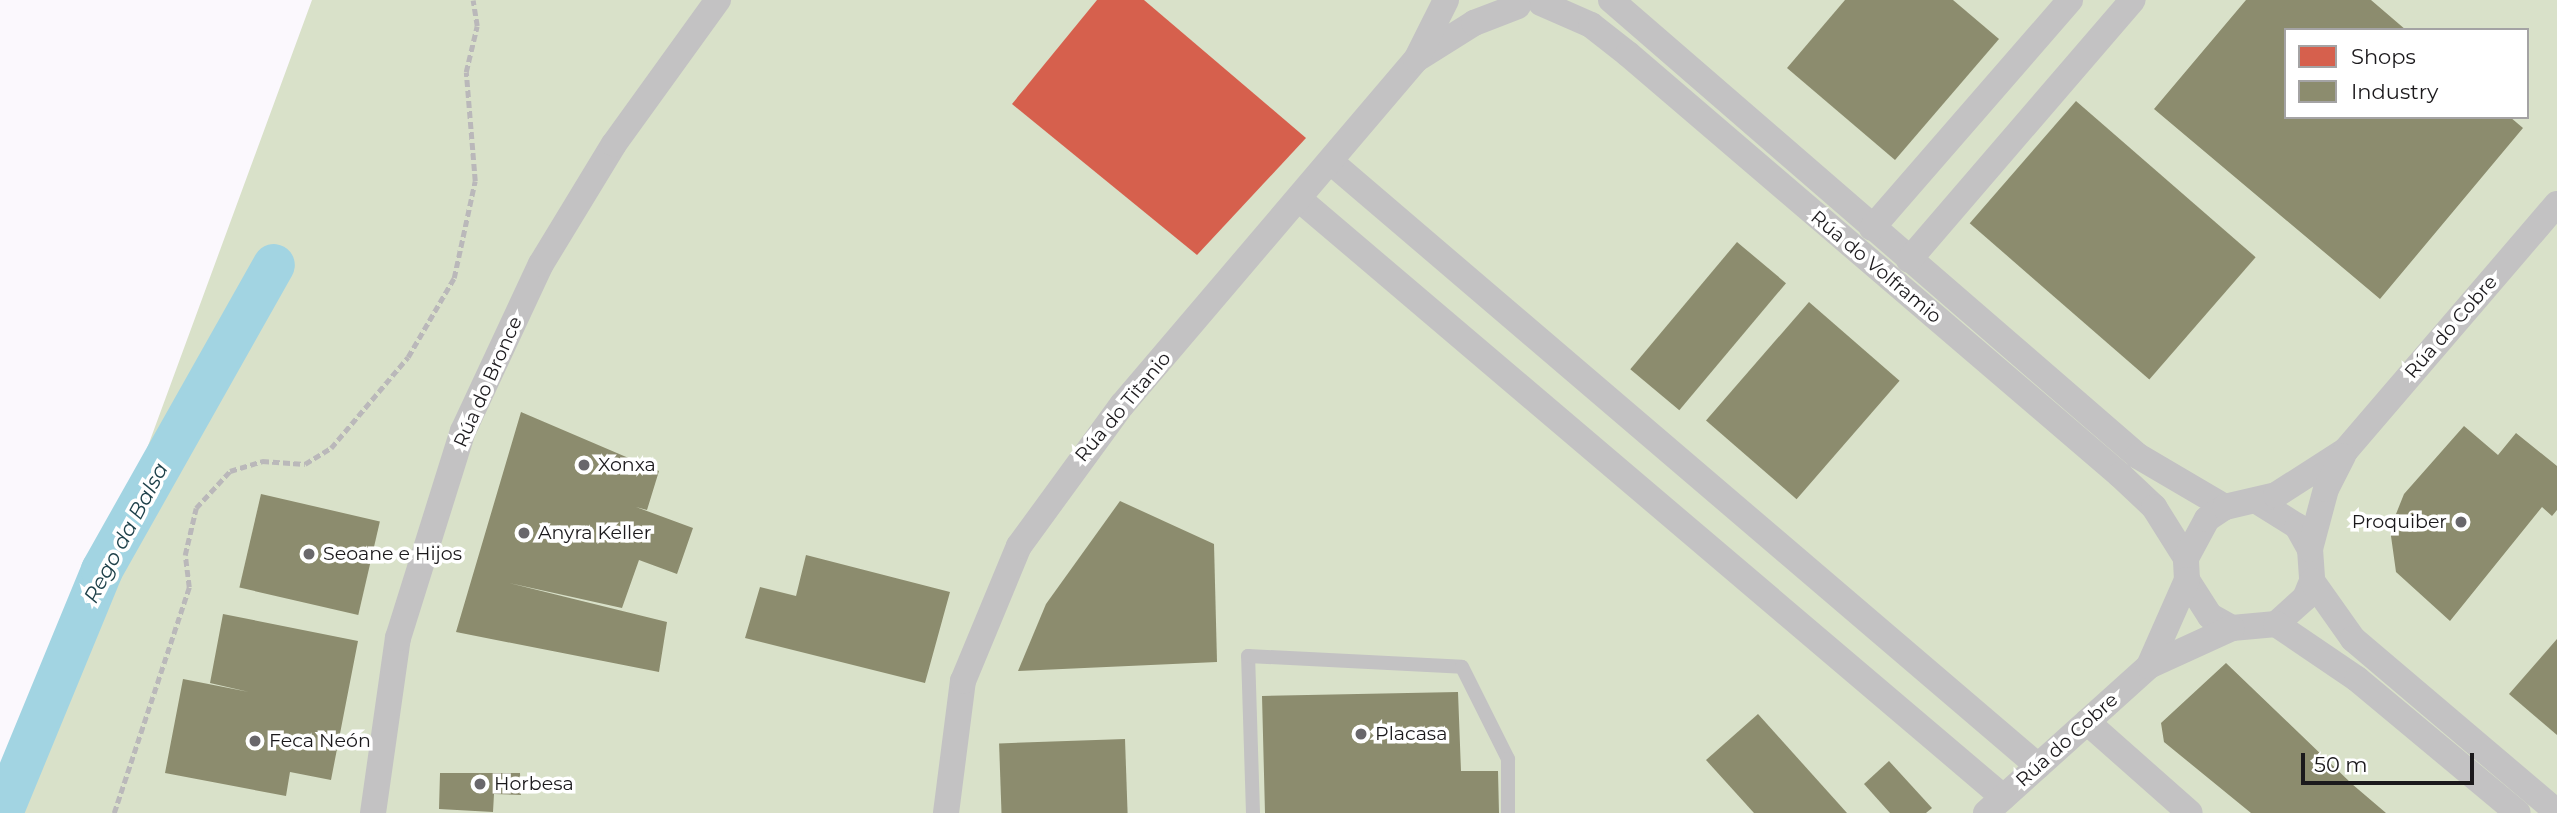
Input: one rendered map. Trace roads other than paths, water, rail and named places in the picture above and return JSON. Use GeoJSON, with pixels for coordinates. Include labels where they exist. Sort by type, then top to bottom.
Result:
{"type":"FeatureCollection","features":[{"type":"Feature","properties":{"kind":"street","name":"Rúa do Bronce"},"geometry":{"type":"LineString","coordinates":[[373,813],[398,638],[463,431],[548,253],[614,144],[719,0]]}},
{"type":"Feature","properties":{"kind":"street"},"geometry":{"type":"LineString","coordinates":[[1416,60],[1446,0]]}},
{"type":"Feature","properties":{"kind":"street","name":"Rúa do Volframio"},"geometry":{"type":"LineString","coordinates":[[1611,0],[2138,456],[2225,507]]}},
{"type":"Feature","properties":{"kind":"street"},"geometry":{"type":"LineString","coordinates":[[1872,228],[2070,0]]}},
{"type":"Feature","properties":{"kind":"street"},"geometry":{"type":"LineString","coordinates":[[1909,260],[2133,0]]}},
{"type":"Feature","properties":{"kind":"street"},"geometry":{"type":"LineString","coordinates":[[1416,60],[1474,23],[1524,2]]}},
{"type":"Feature","properties":{"kind":"street","name":"Rúa do Volframio"},"geometry":{"type":"LineString","coordinates":[[1524,2],[1591,25],[1628,54],[2120,475],[2154,508],[2187,569]]}},
{"type":"Feature","properties":{"kind":"street","name":"Rúa do Titanio"},"geometry":{"type":"LineString","coordinates":[[946,813],[963,681],[1019,546],[1122,405],[1416,60]]}},
{"type":"Feature","properties":{"kind":"street"},"geometry":{"type":"LineString","coordinates":[[1331,162],[2038,766]]}},
{"type":"Feature","properties":{"kind":"street"},"geometry":{"type":"LineString","coordinates":[[1299,199],[1994,805]]}},
{"type":"Feature","properties":{"kind":"street","name":"Rúa do Cobre"},"geometry":{"type":"LineString","coordinates":[[2346,450],[2557,204]]}},
{"type":"Feature","properties":{"kind":"street"},"geometry":{"type":"LineString","coordinates":[[2149,666],[2207,519],[2225,507],[2260,503],[2346,450]]}},
{"type":"Feature","properties":{"kind":"street"},"geometry":{"type":"LineString","coordinates":[[2346,450],[2326,488],[2310,549],[2312,581],[2353,639],[2557,812]]}},
{"type":"Feature","properties":{"kind":"street"},"geometry":{"type":"LineString","coordinates":[[2260,503],[2297,526],[2310,549]]}},
{"type":"Feature","properties":{"kind":"street"},"geometry":{"type":"LineString","coordinates":[[2187,569],[2210,616],[2232,628]]}},
{"type":"Feature","properties":{"kind":"street"},"geometry":{"type":"LineString","coordinates":[[2149,666],[2232,628],[2276,624],[2298,606],[2312,581]]}},
{"type":"Feature","properties":{"kind":"street"},"geometry":{"type":"LineString","coordinates":[[2276,624],[2357,679],[2518,813]]}},
{"type":"Feature","properties":{"kind":"street","name":"Rúa do Cobre"},"geometry":{"type":"LineString","coordinates":[[1994,805],[2149,666]]}},
{"type":"Feature","properties":{"kind":"street"},"geometry":{"type":"LineString","coordinates":[[2087,722],[2190,813]]}},
{"type":"Feature","properties":{"kind":"lane"},"geometry":{"type":"LineString","coordinates":[[1253,813],[1248,656],[1462,667],[1508,759],[1508,813]]}},
{"type":"Feature","properties":{"kind":"waterway","name":"Rego da Balsa"},"geometry":{"type":"LineString","coordinates":[[2,813],[102,570],[274,265]]}},
{"type":"Feature","properties":{"kind":"place","name":"Xonxa"},"geometry":{"type":"Point","coordinates":[584,465]}},
{"type":"Feature","properties":{"kind":"place","name":"Proquiber"},"geometry":{"type":"Point","coordinates":[2461,522]}},
{"type":"Feature","properties":{"kind":"place","name":"Anyra Keller"},"geometry":{"type":"Point","coordinates":[524,533]}},
{"type":"Feature","properties":{"kind":"place","name":"Seoane e Hijos"},"geometry":{"type":"Point","coordinates":[309,554]}},
{"type":"Feature","properties":{"kind":"place","name":"Placasa"},"geometry":{"type":"Point","coordinates":[1361,734]}},
{"type":"Feature","properties":{"kind":"place","name":"Feca Neón"},"geometry":{"type":"Point","coordinates":[255,741]}},
{"type":"Feature","properties":{"kind":"place","name":"Horbesa"},"geometry":{"type":"Point","coordinates":[480,784]}}]}
